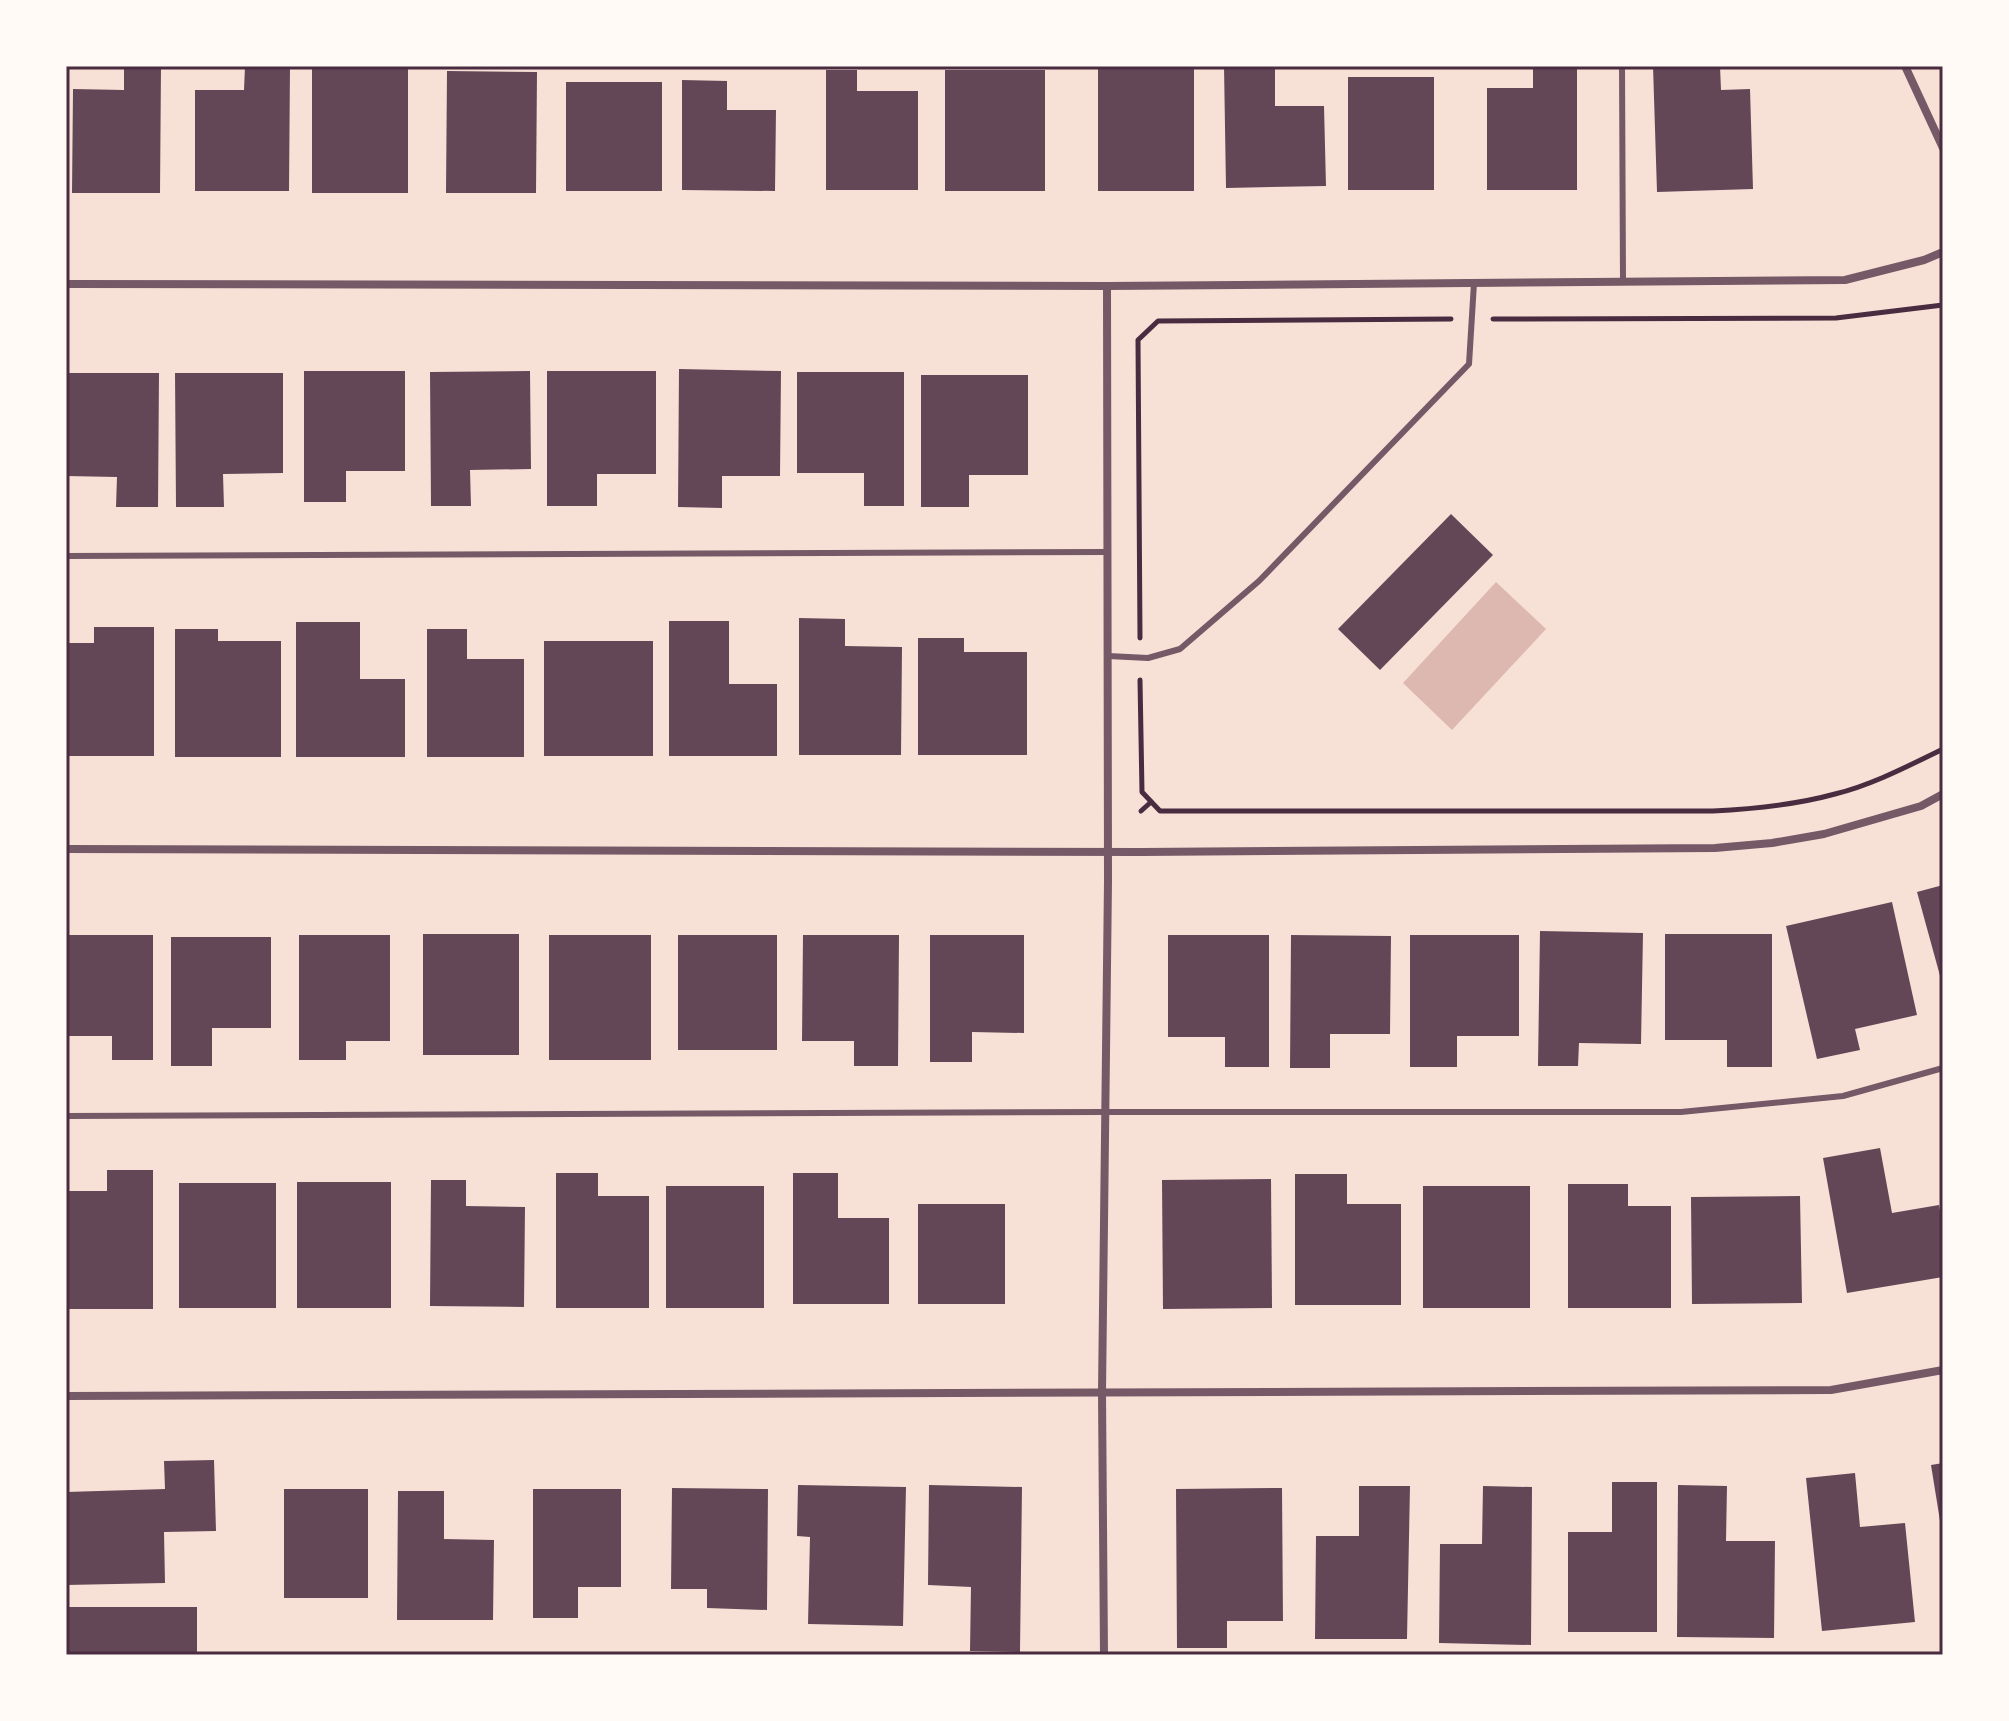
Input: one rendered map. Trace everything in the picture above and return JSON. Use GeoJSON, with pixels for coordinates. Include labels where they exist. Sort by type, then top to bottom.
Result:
{"type":"FeatureCollection","features":[{"type":"Feature","properties":{"kind":"street"},"geometry":{"type":"LineString","coordinates":[[1905,66],[1943,148]]}},
{"type":"Feature","properties":{"kind":"street"},"geometry":{"type":"LineString","coordinates":[[66,284],[1107,286],[1845,280],[1924,260],[1943,252]]}},
{"type":"Feature","properties":{"kind":"street"},"geometry":{"type":"LineString","coordinates":[[1104,1655],[1102,1393],[1108,852],[1107,286]]}},
{"type":"Feature","properties":{"kind":"street"},"geometry":{"type":"LineString","coordinates":[[66,849],[1108,852],[1715,848],[1824,834],[1921,806],[1943,794]]}},
{"type":"Feature","properties":{"kind":"street"},"geometry":{"type":"LineString","coordinates":[[66,1396],[1831,1390],[1943,1370]]}},
{"type":"Feature","properties":{"kind":"lane"},"geometry":{"type":"LineString","coordinates":[[1622,66],[1623,282]]}},
{"type":"Feature","properties":{"kind":"lane"},"geometry":{"type":"LineString","coordinates":[[1108,656],[1148,658],[1180,649],[1259,581],[1469,364],[1474,283]]}},
{"type":"Feature","properties":{"kind":"lane"},"geometry":{"type":"LineString","coordinates":[[66,556],[1108,552]]}},
{"type":"Feature","properties":{"kind":"lane"},"geometry":{"type":"LineString","coordinates":[[66,1116],[1681,1112],[1843,1096],[1943,1068]]}},
{"type":"Feature","properties":{"kind":"path"},"geometry":{"type":"LineString","coordinates":[[1943,305],[1836,318],[1158,321],[1138,340],[1142,792],[1160,811],[1713,811],[1760,808],[1836,794],[1890,774],[1943,749]]}},
{"type":"Feature","properties":{"kind":"path"},"geometry":{"type":"LineString","coordinates":[[1141,811],[1151,802]]}},
{"type":"Feature","properties":{"kind":"shaded area"},"geometry":{"type":"Polygon","coordinates":[[[1496,582],[1546,629],[1452,730],[1403,683],[1496,582]]]}},
{"type":"Feature","properties":{"kind":"building"},"geometry":{"type":"Polygon","coordinates":[[[124,66],[161,66],[160,193],[72,193],[73,89],[124,90],[124,66]]]}},
{"type":"Feature","properties":{"kind":"building"},"geometry":{"type":"Polygon","coordinates":[[[245,66],[290,66],[289,191],[195,191],[195,90],[244,90],[245,66]]]}},
{"type":"Feature","properties":{"kind":"building"},"geometry":{"type":"Polygon","coordinates":[[[312,66],[408,66],[408,193],[312,193],[312,66]]]}},
{"type":"Feature","properties":{"kind":"building"},"geometry":{"type":"Polygon","coordinates":[[[1098,66],[1194,66],[1194,191],[1098,191],[1098,66]]]}},
{"type":"Feature","properties":{"kind":"building"},"geometry":{"type":"Polygon","coordinates":[[[1224,66],[1275,66],[1275,106],[1324,106],[1326,186],[1226,188],[1224,66]]]}},
{"type":"Feature","properties":{"kind":"building"},"geometry":{"type":"Polygon","coordinates":[[[1533,66],[1577,66],[1577,190],[1487,190],[1487,88],[1533,88],[1533,66]]]}},
{"type":"Feature","properties":{"kind":"building"},"geometry":{"type":"Polygon","coordinates":[[[1653,66],[1720,66],[1721,90],[1750,89],[1753,189],[1657,192],[1653,66]]]}},
{"type":"Feature","properties":{"kind":"building"},"geometry":{"type":"Polygon","coordinates":[[[826,70],[857,70],[857,91],[918,91],[918,190],[826,190],[826,70]]]}},
{"type":"Feature","properties":{"kind":"building"},"geometry":{"type":"Polygon","coordinates":[[[945,70],[1045,70],[1045,191],[945,191],[945,70]]]}},
{"type":"Feature","properties":{"kind":"building"},"geometry":{"type":"Polygon","coordinates":[[[447,71],[537,72],[536,193],[446,193],[447,71]]]}},
{"type":"Feature","properties":{"kind":"building"},"geometry":{"type":"Polygon","coordinates":[[[1348,77],[1434,77],[1434,190],[1348,190],[1348,77]]]}},
{"type":"Feature","properties":{"kind":"building"},"geometry":{"type":"Polygon","coordinates":[[[682,80],[727,81],[727,110],[776,110],[775,191],[682,190],[682,80]]]}},
{"type":"Feature","properties":{"kind":"building"},"geometry":{"type":"Polygon","coordinates":[[[566,82],[662,82],[662,191],[566,191],[566,82]]]}},
{"type":"Feature","properties":{"kind":"building"},"geometry":{"type":"Polygon","coordinates":[[[679,369],[781,371],[780,476],[722,476],[722,508],[678,507],[679,369]]]}},
{"type":"Feature","properties":{"kind":"building"},"geometry":{"type":"Polygon","coordinates":[[[304,371],[405,371],[405,471],[346,471],[346,502],[304,502],[304,371]]]}},
{"type":"Feature","properties":{"kind":"building"},"geometry":{"type":"Polygon","coordinates":[[[530,371],[531,469],[470,470],[471,506],[431,506],[430,372],[530,371]]]}},
{"type":"Feature","properties":{"kind":"building"},"geometry":{"type":"Polygon","coordinates":[[[547,371],[656,371],[656,474],[597,474],[597,506],[547,506],[547,371]]]}},
{"type":"Feature","properties":{"kind":"building"},"geometry":{"type":"Polygon","coordinates":[[[797,372],[904,372],[904,506],[864,506],[864,473],[797,473],[797,372]]]}},
{"type":"Feature","properties":{"kind":"building"},"geometry":{"type":"Polygon","coordinates":[[[66,373],[159,373],[158,507],[116,507],[117,477],[66,476],[66,373]]]}},
{"type":"Feature","properties":{"kind":"building"},"geometry":{"type":"Polygon","coordinates":[[[175,373],[283,373],[283,473],[223,474],[224,507],[176,507],[175,373]]]}},
{"type":"Feature","properties":{"kind":"building"},"geometry":{"type":"Polygon","coordinates":[[[921,375],[1028,375],[1028,475],[969,475],[969,507],[921,507],[921,375]]]}},
{"type":"Feature","properties":{"kind":"building"},"geometry":{"type":"Polygon","coordinates":[[[1451,514],[1493,555],[1380,670],[1338,629],[1451,514]]]}},
{"type":"Feature","properties":{"kind":"building"},"geometry":{"type":"Polygon","coordinates":[[[799,618],[845,619],[845,646],[902,647],[901,755],[799,755],[799,618]]]}},
{"type":"Feature","properties":{"kind":"building"},"geometry":{"type":"Polygon","coordinates":[[[669,621],[729,621],[729,684],[777,684],[777,756],[669,756],[669,621]]]}},
{"type":"Feature","properties":{"kind":"building"},"geometry":{"type":"Polygon","coordinates":[[[296,622],[360,622],[360,679],[405,679],[405,757],[296,757],[296,622]]]}},
{"type":"Feature","properties":{"kind":"building"},"geometry":{"type":"Polygon","coordinates":[[[94,627],[154,627],[154,756],[66,756],[66,643],[94,643],[94,627]]]}},
{"type":"Feature","properties":{"kind":"building"},"geometry":{"type":"Polygon","coordinates":[[[175,629],[218,629],[218,641],[281,641],[281,757],[175,757],[175,629]]]}},
{"type":"Feature","properties":{"kind":"building"},"geometry":{"type":"Polygon","coordinates":[[[427,629],[467,629],[467,659],[524,659],[524,757],[427,757],[427,629]]]}},
{"type":"Feature","properties":{"kind":"building"},"geometry":{"type":"Polygon","coordinates":[[[918,638],[964,638],[964,652],[1027,652],[1027,755],[918,755],[918,638]]]}},
{"type":"Feature","properties":{"kind":"building"},"geometry":{"type":"Polygon","coordinates":[[[544,641],[653,641],[653,756],[544,756],[544,641]]]}},
{"type":"Feature","properties":{"kind":"building"},"geometry":{"type":"Polygon","coordinates":[[[1943,885],[1943,983],[1942,983],[1917,892],[1943,885]]]}},
{"type":"Feature","properties":{"kind":"building"},"geometry":{"type":"Polygon","coordinates":[[[1892,902],[1917,1015],[1855,1029],[1860,1050],[1817,1059],[1786,926],[1892,902]]]}},
{"type":"Feature","properties":{"kind":"building"},"geometry":{"type":"Polygon","coordinates":[[[1540,931],[1643,933],[1641,1044],[1579,1043],[1578,1066],[1538,1066],[1540,931]]]}},
{"type":"Feature","properties":{"kind":"building"},"geometry":{"type":"Polygon","coordinates":[[[423,934],[519,934],[519,1055],[423,1055],[423,934]]]}},
{"type":"Feature","properties":{"kind":"building"},"geometry":{"type":"Polygon","coordinates":[[[1665,934],[1772,934],[1772,1067],[1727,1067],[1727,1040],[1665,1040],[1665,934]]]}},
{"type":"Feature","properties":{"kind":"building"},"geometry":{"type":"Polygon","coordinates":[[[66,935],[153,935],[153,1060],[112,1060],[112,1036],[66,1036],[66,935]]]}},
{"type":"Feature","properties":{"kind":"building"},"geometry":{"type":"Polygon","coordinates":[[[299,935],[390,935],[390,1041],[346,1041],[346,1060],[299,1060],[299,935]]]}},
{"type":"Feature","properties":{"kind":"building"},"geometry":{"type":"Polygon","coordinates":[[[549,935],[651,935],[651,1060],[549,1060],[549,935]]]}},
{"type":"Feature","properties":{"kind":"building"},"geometry":{"type":"Polygon","coordinates":[[[678,935],[777,935],[777,1050],[678,1050],[678,935]]]}},
{"type":"Feature","properties":{"kind":"building"},"geometry":{"type":"Polygon","coordinates":[[[803,935],[899,935],[898,1066],[854,1066],[854,1041],[802,1041],[803,935]]]}},
{"type":"Feature","properties":{"kind":"building"},"geometry":{"type":"Polygon","coordinates":[[[930,935],[1024,935],[1024,1033],[972,1032],[972,1062],[930,1062],[930,935]]]}},
{"type":"Feature","properties":{"kind":"building"},"geometry":{"type":"Polygon","coordinates":[[[1168,935],[1269,935],[1269,1067],[1225,1067],[1225,1037],[1168,1037],[1168,935]]]}},
{"type":"Feature","properties":{"kind":"building"},"geometry":{"type":"Polygon","coordinates":[[[1291,935],[1391,936],[1390,1034],[1330,1034],[1330,1068],[1290,1068],[1291,935]]]}},
{"type":"Feature","properties":{"kind":"building"},"geometry":{"type":"Polygon","coordinates":[[[1410,935],[1519,935],[1519,1036],[1457,1036],[1457,1067],[1410,1067],[1410,935]]]}},
{"type":"Feature","properties":{"kind":"building"},"geometry":{"type":"Polygon","coordinates":[[[171,937],[271,937],[271,1028],[212,1028],[212,1066],[171,1066],[171,937]]]}},
{"type":"Feature","properties":{"kind":"building"},"geometry":{"type":"Polygon","coordinates":[[[1880,1148],[1892,1213],[1939,1205],[1943,1229],[1943,1277],[1847,1293],[1823,1158],[1880,1148]]]}},
{"type":"Feature","properties":{"kind":"building"},"geometry":{"type":"Polygon","coordinates":[[[107,1170],[153,1170],[153,1309],[66,1309],[66,1191],[107,1191],[107,1170]]]}},
{"type":"Feature","properties":{"kind":"building"},"geometry":{"type":"Polygon","coordinates":[[[556,1173],[598,1173],[598,1196],[649,1196],[649,1308],[556,1308],[556,1173]]]}},
{"type":"Feature","properties":{"kind":"building"},"geometry":{"type":"Polygon","coordinates":[[[793,1173],[838,1173],[838,1218],[889,1218],[889,1304],[793,1304],[793,1173]]]}},
{"type":"Feature","properties":{"kind":"building"},"geometry":{"type":"Polygon","coordinates":[[[1295,1174],[1347,1174],[1347,1204],[1401,1204],[1401,1305],[1295,1305],[1295,1174]]]}},
{"type":"Feature","properties":{"kind":"building"},"geometry":{"type":"Polygon","coordinates":[[[1271,1179],[1272,1308],[1163,1309],[1162,1180],[1271,1179]]]}},
{"type":"Feature","properties":{"kind":"building"},"geometry":{"type":"Polygon","coordinates":[[[431,1180],[466,1180],[466,1206],[525,1207],[524,1307],[430,1306],[431,1180]]]}},
{"type":"Feature","properties":{"kind":"building"},"geometry":{"type":"Polygon","coordinates":[[[297,1182],[391,1182],[391,1308],[297,1308],[297,1182]]]}},
{"type":"Feature","properties":{"kind":"building"},"geometry":{"type":"Polygon","coordinates":[[[179,1183],[276,1183],[276,1308],[179,1308],[179,1183]]]}},
{"type":"Feature","properties":{"kind":"building"},"geometry":{"type":"Polygon","coordinates":[[[1568,1184],[1628,1184],[1628,1206],[1671,1206],[1671,1308],[1568,1308],[1568,1184]]]}},
{"type":"Feature","properties":{"kind":"building"},"geometry":{"type":"Polygon","coordinates":[[[666,1186],[764,1186],[764,1308],[666,1308],[666,1186]]]}},
{"type":"Feature","properties":{"kind":"building"},"geometry":{"type":"Polygon","coordinates":[[[1423,1186],[1530,1186],[1530,1308],[1423,1308],[1423,1186]]]}},
{"type":"Feature","properties":{"kind":"building"},"geometry":{"type":"Polygon","coordinates":[[[1800,1196],[1802,1303],[1692,1304],[1691,1197],[1800,1196]]]}},
{"type":"Feature","properties":{"kind":"building"},"geometry":{"type":"Polygon","coordinates":[[[918,1204],[1005,1204],[1005,1304],[918,1304],[918,1204]]]}},
{"type":"Feature","properties":{"kind":"building"},"geometry":{"type":"Polygon","coordinates":[[[214,1460],[216,1531],[164,1532],[165,1583],[66,1585],[66,1492],[165,1489],[164,1461],[214,1460]]]}},
{"type":"Feature","properties":{"kind":"building"},"geometry":{"type":"Polygon","coordinates":[[[1943,1463],[1943,1527],[1941,1527],[1931,1465],[1943,1463]]]}},
{"type":"Feature","properties":{"kind":"building"},"geometry":{"type":"Polygon","coordinates":[[[1855,1473],[1860,1527],[1905,1523],[1915,1622],[1822,1631],[1806,1478],[1855,1473]]]}},
{"type":"Feature","properties":{"kind":"building"},"geometry":{"type":"Polygon","coordinates":[[[1612,1482],[1657,1482],[1657,1632],[1568,1632],[1568,1532],[1612,1532],[1612,1482]]]}},
{"type":"Feature","properties":{"kind":"building"},"geometry":{"type":"Polygon","coordinates":[[[798,1485],[906,1487],[903,1626],[808,1624],[810,1537],[797,1536],[798,1485]]]}},
{"type":"Feature","properties":{"kind":"building"},"geometry":{"type":"Polygon","coordinates":[[[929,1485],[1022,1487],[1020,1652],[970,1651],[971,1587],[928,1585],[929,1485]]]}},
{"type":"Feature","properties":{"kind":"building"},"geometry":{"type":"Polygon","coordinates":[[[1678,1485],[1727,1486],[1726,1541],[1775,1541],[1774,1638],[1677,1637],[1678,1485]]]}},
{"type":"Feature","properties":{"kind":"building"},"geometry":{"type":"Polygon","coordinates":[[[1359,1486],[1410,1486],[1407,1639],[1315,1639],[1316,1536],[1359,1536],[1359,1486]]]}},
{"type":"Feature","properties":{"kind":"building"},"geometry":{"type":"Polygon","coordinates":[[[1483,1486],[1532,1487],[1531,1645],[1439,1643],[1440,1544],[1482,1544],[1483,1486]]]}},
{"type":"Feature","properties":{"kind":"building"},"geometry":{"type":"Polygon","coordinates":[[[672,1488],[768,1489],[767,1610],[707,1608],[707,1589],[671,1589],[672,1488]]]}},
{"type":"Feature","properties":{"kind":"building"},"geometry":{"type":"Polygon","coordinates":[[[1282,1488],[1283,1621],[1227,1621],[1227,1648],[1177,1648],[1176,1489],[1282,1488]]]}},
{"type":"Feature","properties":{"kind":"building"},"geometry":{"type":"Polygon","coordinates":[[[284,1489],[368,1489],[368,1598],[284,1598],[284,1489]]]}},
{"type":"Feature","properties":{"kind":"building"},"geometry":{"type":"Polygon","coordinates":[[[533,1489],[621,1489],[621,1587],[578,1587],[578,1618],[533,1618],[533,1489]]]}},
{"type":"Feature","properties":{"kind":"building"},"geometry":{"type":"Polygon","coordinates":[[[398,1491],[444,1491],[444,1539],[494,1540],[493,1620],[397,1620],[398,1491]]]}},
{"type":"Feature","properties":{"kind":"building"},"geometry":{"type":"Polygon","coordinates":[[[66,1607],[197,1607],[197,1655],[66,1655],[66,1607]]]}}]}
